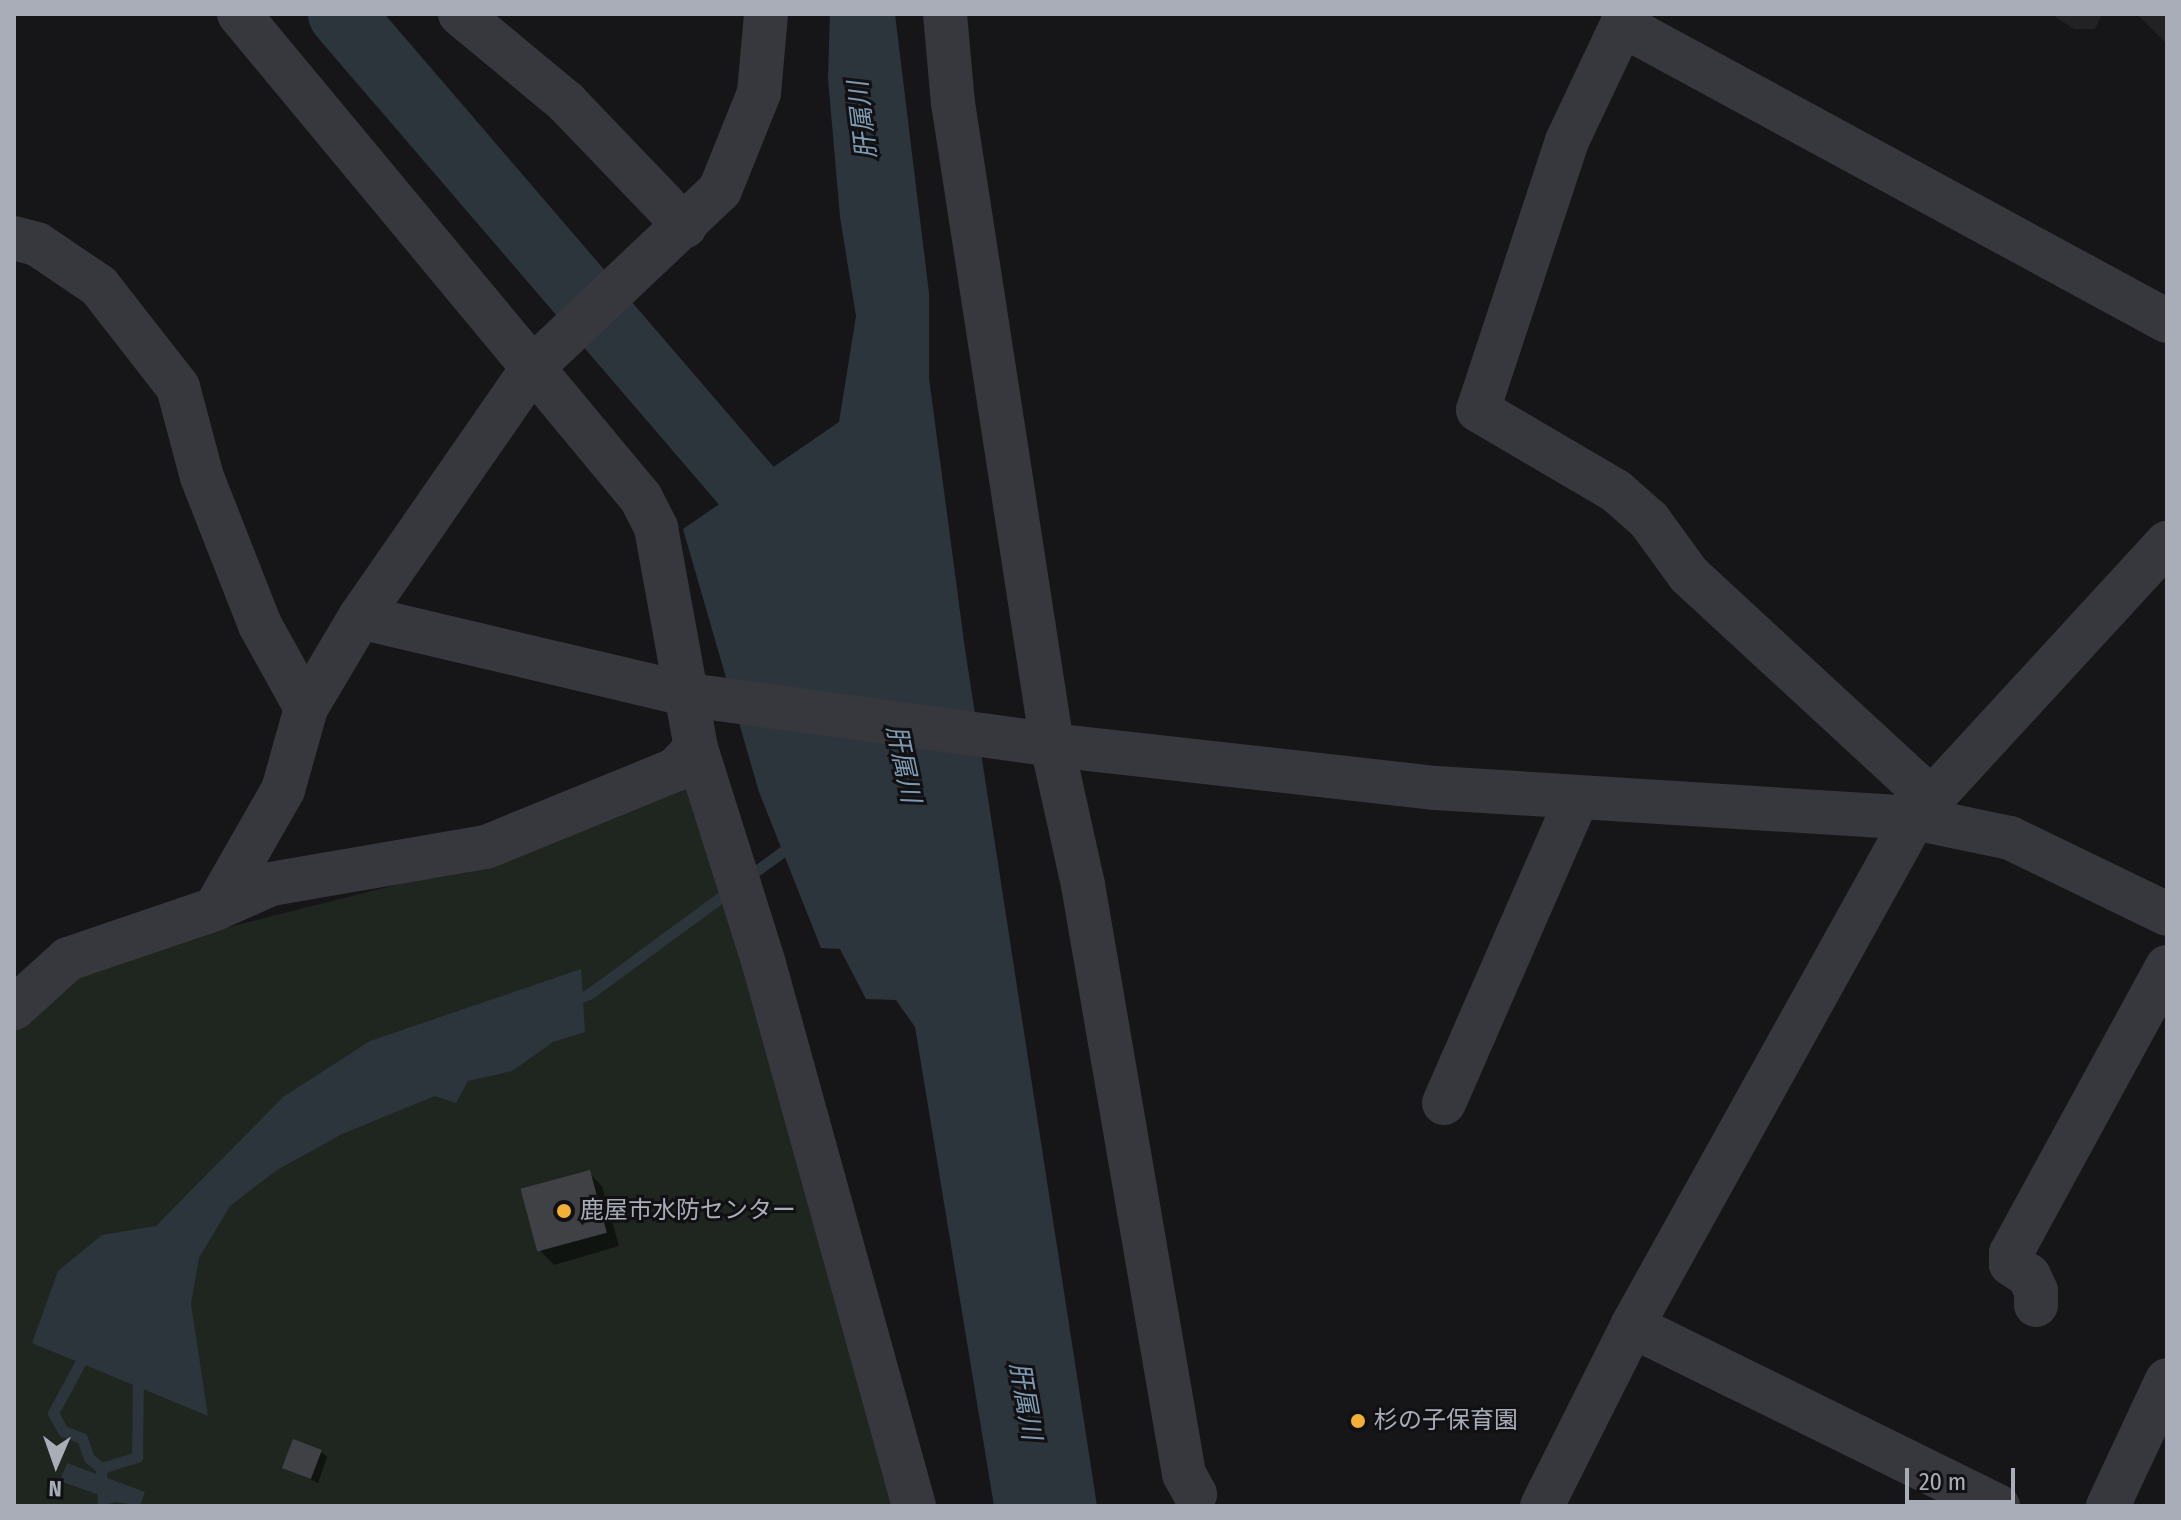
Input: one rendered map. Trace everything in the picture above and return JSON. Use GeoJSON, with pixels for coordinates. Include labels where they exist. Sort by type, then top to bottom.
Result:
{"type":"FeatureCollection","features":[{"type":"Feature","properties":{"kind":"street"},"geometry":{"type":"LineString","coordinates":[[239,14],[534,366],[641,498],[656,528],[701,696],[696,748],[772,990],[914,1506]]}},
{"type":"Feature","properties":{"kind":"street"},"geometry":{"type":"LineString","coordinates":[[460,14],[566,102],[676,235]]}},
{"type":"Feature","properties":{"kind":"street"},"geometry":{"type":"LineString","coordinates":[[215,909],[283,790],[306,708],[360,617],[534,366],[676,235],[720,190],[759,93],[766,14]]}},
{"type":"Feature","properties":{"kind":"street"},"geometry":{"type":"LineString","coordinates":[[945,14],[953,103],[1052,745],[1083,885],[1186,1500]]}},
{"type":"Feature","properties":{"kind":"street"},"geometry":{"type":"LineString","coordinates":[[1923,808],[1689,575],[1649,520],[1616,491],[1478,410],[1567,141],[1625,20],[2167,321]]}},
{"type":"Feature","properties":{"kind":"street"},"geometry":{"type":"LineString","coordinates":[[14,238],[37,244],[99,286],[178,387],[202,477],[260,625],[306,708]]}},
{"type":"Feature","properties":{"kind":"street"},"geometry":{"type":"LineString","coordinates":[[1542,1506],[1632,1326],[1923,808],[2167,543]]}},
{"type":"Feature","properties":{"kind":"street"},"geometry":{"type":"LineString","coordinates":[[360,617],[701,696],[1052,745],[1436,788],[1578,797],[1923,808],[2010,838],[2167,914]]}},
{"type":"Feature","properties":{"kind":"street"},"geometry":{"type":"LineString","coordinates":[[14,1008],[68,959],[215,909],[271,884],[486,847],[675,770],[696,748]]}},
{"type":"Feature","properties":{"kind":"street"},"geometry":{"type":"LineString","coordinates":[[1444,1103],[1578,797]]}},
{"type":"Feature","properties":{"kind":"street"},"geometry":{"type":"LineString","coordinates":[[2036,1305],[2036,1291],[2029,1276],[2011,1264],[2011,1253],[2167,967]]}},
{"type":"Feature","properties":{"kind":"street"},"geometry":{"type":"LineString","coordinates":[[1632,1326],[1998,1506]]}},
{"type":"Feature","properties":{"kind":"street"},"geometry":{"type":"LineString","coordinates":[[2108,1506],[2167,1380]]}},
{"type":"Feature","properties":{"kind":"shaded area"},"geometry":{"type":"Polygon","coordinates":[[[2051,14],[2102,14],[2095,29],[2074,29],[2051,14]]]}},
{"type":"Feature","properties":{"kind":"shaded area"},"geometry":{"type":"Polygon","coordinates":[[[2137,14],[2167,14],[2167,44],[2137,14]]]}},
{"type":"Feature","properties":{"kind":"shaded area"},"geometry":{"type":"Polygon","coordinates":[[[690,777],[896,1506],[14,1506],[14,1027],[79,965],[538,849],[690,777]]]}},
{"type":"Feature","properties":{"kind":"water","name":"肝属川"},"geometry":{"type":"Polygon","coordinates":[[[830,14],[895,14],[929,293],[929,378],[965,649],[1097,1506],[994,1506],[915,1027],[896,1000],[866,999],[840,949],[821,948],[759,792],[683,529],[839,422],[856,316],[840,217],[828,78],[830,14]]]}},
{"type":"Feature","properties":{"kind":"water"},"geometry":{"type":"Polygon","coordinates":[[[581,969],[585,1032],[553,1042],[512,1071],[468,1081],[456,1103],[435,1096],[342,1134],[277,1170],[230,1206],[199,1258],[191,1304],[208,1416],[32,1343],[58,1271],[102,1235],[156,1226],[283,1097],[370,1041],[581,969]]]}},
{"type":"Feature","properties":{"kind":"water"},"geometry":{"type":"Polygon","coordinates":[[[67,1463],[145,1492],[140,1506],[116,1502],[98,1506],[102,1496],[60,1481],[67,1463]]]}},
{"type":"Feature","properties":{"kind":"building","name":"鹿屋市水防センター"},"geometry":{"type":"Polygon","coordinates":[[[590,1170],[607,1233],[537,1251],[520,1189],[590,1170]]]}},
{"type":"Feature","properties":{"kind":"building"},"geometry":{"type":"Polygon","coordinates":[[[293,1439],[322,1450],[311,1479],[282,1468],[293,1439]]]}},
{"type":"Feature","properties":{"kind":"waterway"},"geometry":{"type":"LineString","coordinates":[[341,14],[805,554]]}},
{"type":"Feature","properties":{"kind":"waterway"},"geometry":{"type":"LineString","coordinates":[[745,879],[793,844]]}},
{"type":"Feature","properties":{"kind":"waterway"},"geometry":{"type":"LineString","coordinates":[[569,1002],[589,994],[732,889]]}},
{"type":"Feature","properties":{"kind":"waterway"},"geometry":{"type":"LineString","coordinates":[[86,1352],[53,1413],[63,1431],[82,1438],[89,1458],[101,1468]]}},
{"type":"Feature","properties":{"kind":"waterway"},"geometry":{"type":"LineString","coordinates":[[103,1506],[101,1468],[137,1457],[138,1374]]}},
{"type":"Feature","properties":{"kind":"place","name":"鹿屋市水防センター"},"geometry":{"type":"Point","coordinates":[564,1211]}},
{"type":"Feature","properties":{"kind":"place","name":"杉の子保育園"},"geometry":{"type":"Point","coordinates":[1358,1421]}}]}
